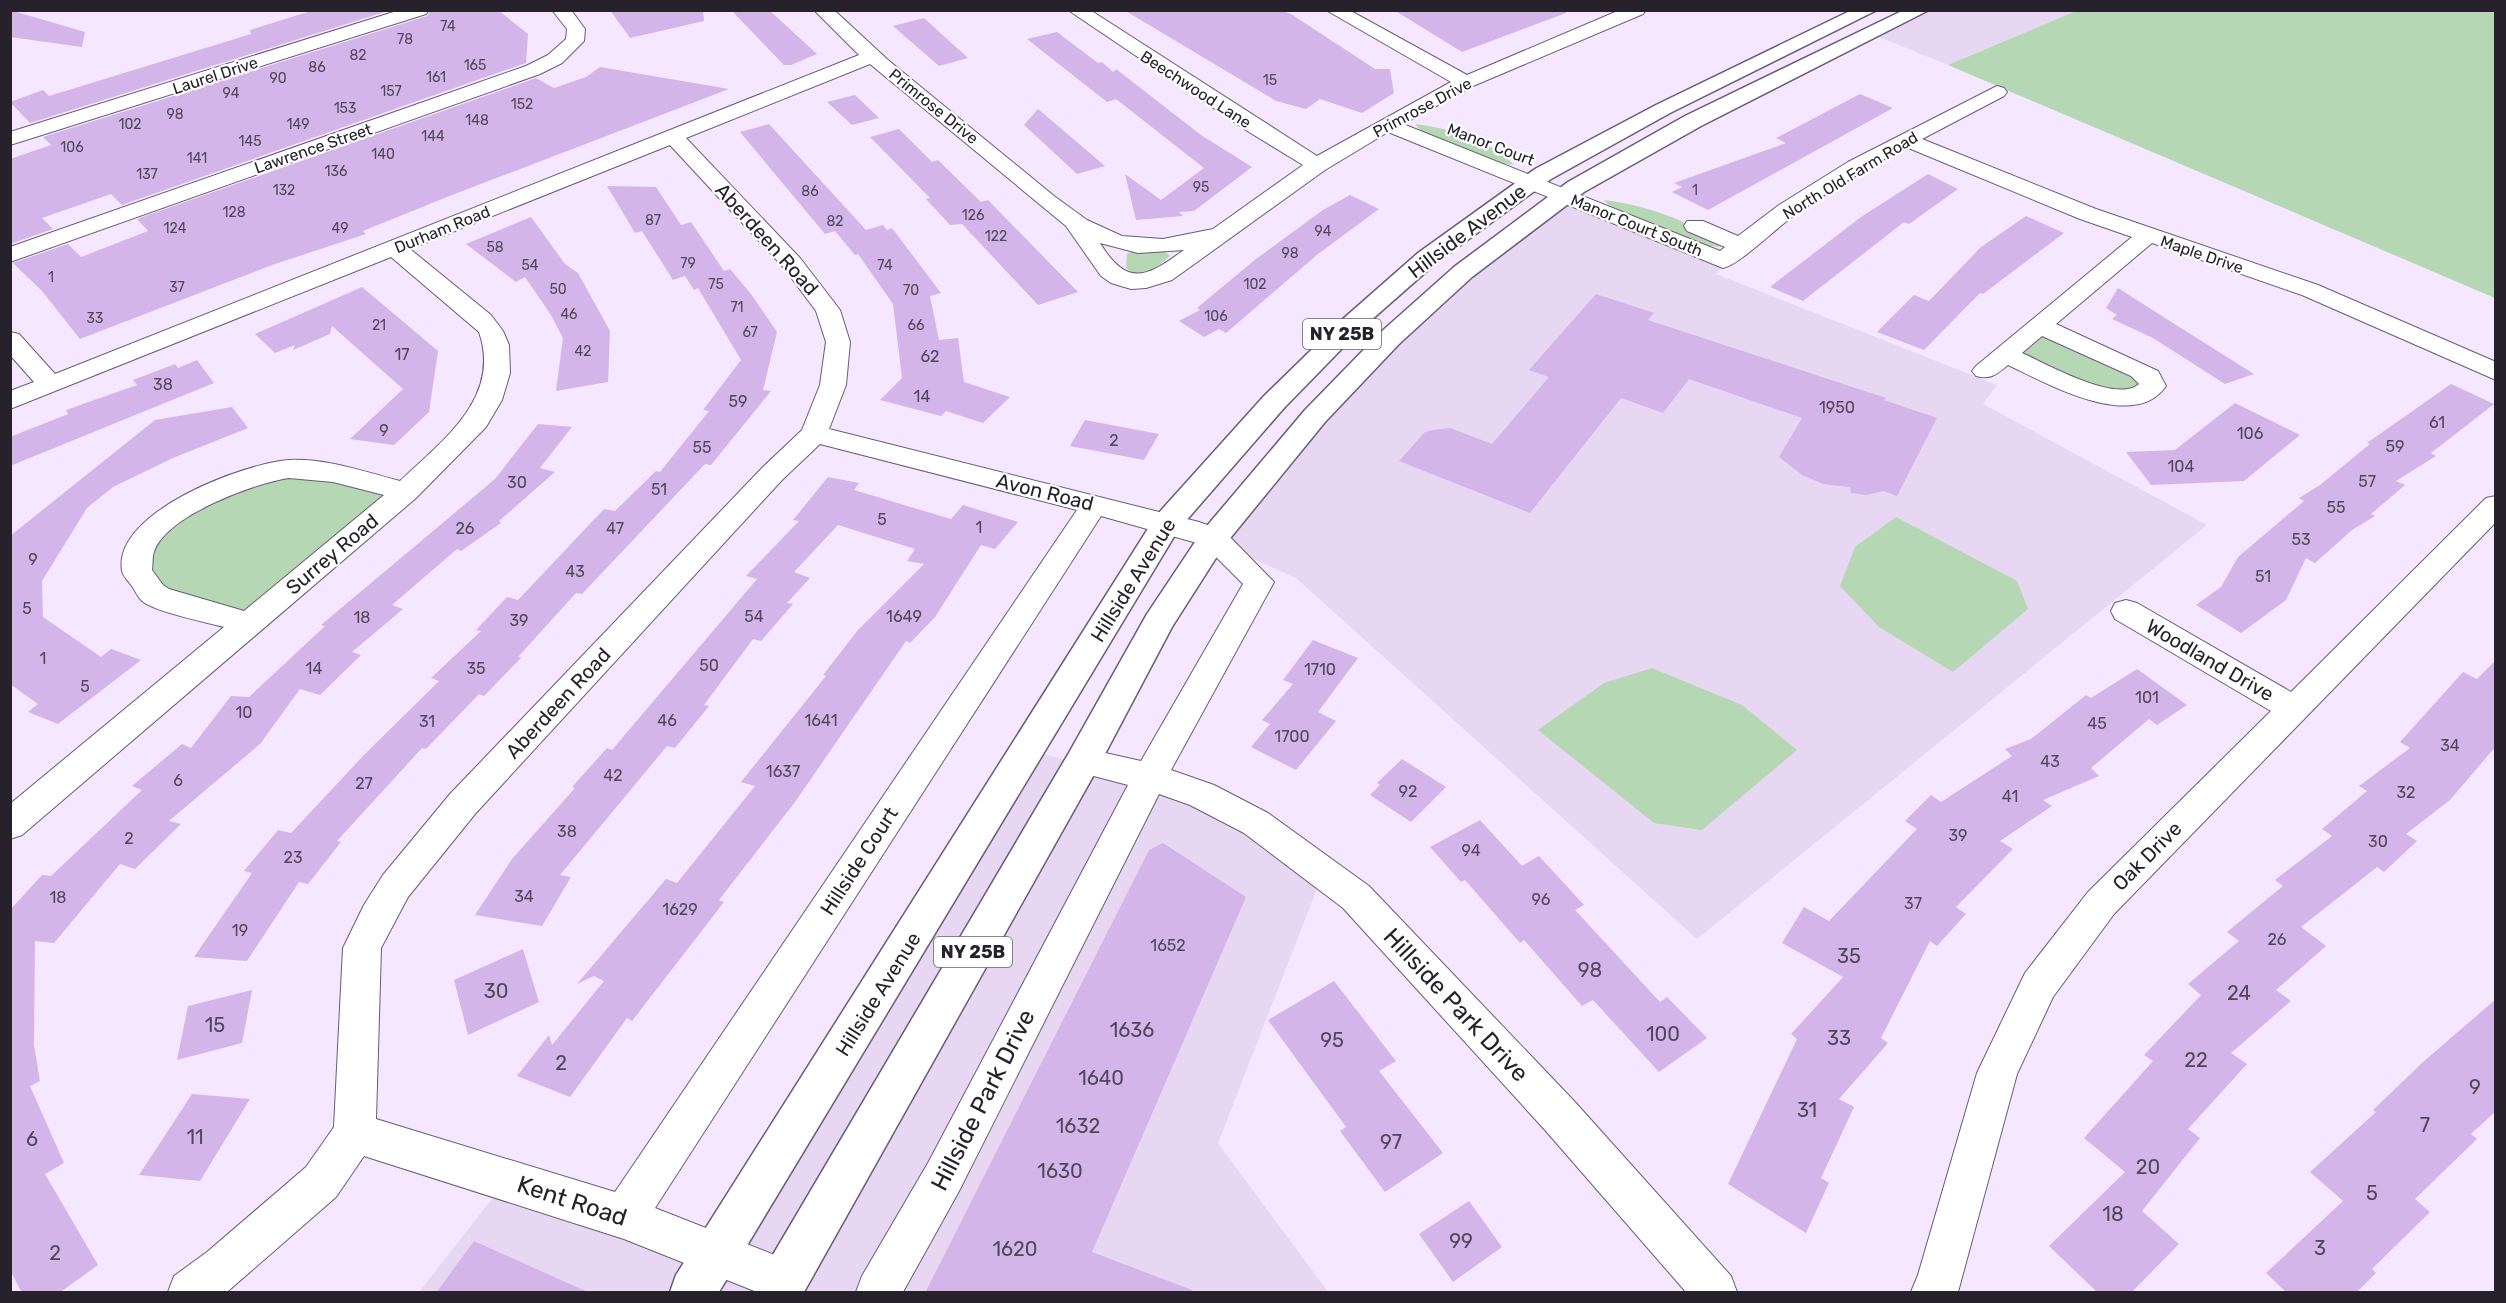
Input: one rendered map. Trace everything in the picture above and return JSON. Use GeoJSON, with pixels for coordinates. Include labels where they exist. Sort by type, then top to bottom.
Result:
{"type":"FeatureCollection","features":[{"type":"Feature","properties":{"kind":"main road","name":"Hillside Avenue"},"geometry":{"type":"LineString","coordinates":[[704,1274],[1167,523],[1274,402],[1352,324],[1427,258],[1663,109],[1868,10]]}},
{"type":"Feature","properties":{"kind":"main road","name":"Hillside Avenue"},"geometry":{"type":"LineString","coordinates":[[781,1287],[1083,761],[1158,622],[1214,538],[1315,417],[1390,338],[1463,272],[1555,179],[1693,121],[1920,10]]}},
{"type":"Feature","properties":{"kind":"street","name":"Laurel Drive"},"geometry":{"type":"LineString","coordinates":[[10,140],[420,10]]}},
{"type":"Feature","properties":{"kind":"street","name":"Lawrence Street"},"geometry":{"type":"LineString","coordinates":[[10,255],[533,70],[555,59],[574,41],[576,29],[561,10]]}},
{"type":"Feature","properties":{"kind":"street","name":"Primrose Drive"},"geometry":{"type":"LineString","coordinates":[[823,10],[873,56],[1075,222],[1098,235],[1132,246],[1173,245],[1225,233]]}},
{"type":"Feature","properties":{"kind":"street","name":"Beechwood Lane"},"geometry":{"type":"LineString","coordinates":[[1077,10],[1256,128],[1317,165]]}},
{"type":"Feature","properties":{"kind":"street"},"geometry":{"type":"LineString","coordinates":[[1335,10],[1466,82]]}},
{"type":"Feature","properties":{"kind":"street"},"geometry":{"type":"LineString","coordinates":[[1594,10],[1613,20]]}},
{"type":"Feature","properties":{"kind":"street","name":"Primrose Drive"},"geometry":{"type":"LineString","coordinates":[[1075,222],[1109,272],[1121,281],[1152,280],[1164,275],[1225,233],[1317,165],[1410,112],[1466,82],[1637,10]]}},
{"type":"Feature","properties":{"kind":"street","name":"Durham Road"},"geometry":{"type":"LineString","coordinates":[[10,401],[873,56]]}},
{"type":"Feature","properties":{"kind":"street","name":"North Old Farm Road"},"geometry":{"type":"LineString","coordinates":[[1717,267],[1740,245],[1823,188],[1906,140],[1997,92]]}},
{"type":"Feature","properties":{"kind":"street","name":"Manor Court"},"geometry":{"type":"LineString","coordinates":[[1410,112],[1431,121]]}},
{"type":"Feature","properties":{"kind":"street","name":"Manor Court"},"geometry":{"type":"LineString","coordinates":[[1388,125],[1555,179]]}},
{"type":"Feature","properties":{"kind":"street","name":"Aberdeen Road"},"geometry":{"type":"LineString","coordinates":[[355,1133],[362,948],[373,921],[407,869],[470,797],[764,483],[814,434],[832,385],[838,342],[828,310],[792,262],[674,137]]}},
{"type":"Feature","properties":{"kind":"street","name":"Maple Drive"},"geometry":{"type":"LineString","coordinates":[[1906,140],[2088,214],[2310,290],[2496,372]]}},
{"type":"Feature","properties":{"kind":"street","name":"Manor Court South"},"geometry":{"type":"LineString","coordinates":[[1555,179],[1613,192]]}},
{"type":"Feature","properties":{"kind":"street","name":"Manor Court South"},"geometry":{"type":"LineString","coordinates":[[1555,179],[1717,267]]}},
{"type":"Feature","properties":{"kind":"street","name":"Manor Court South"},"geometry":{"type":"LineString","coordinates":[[1677,219],[1740,245]]}},
{"type":"Feature","properties":{"kind":"street"},"geometry":{"type":"LineString","coordinates":[[1985,371],[2148,235]]}},
{"type":"Feature","properties":{"kind":"street","name":"Surrey Road"},"geometry":{"type":"LineString","coordinates":[[10,825],[406,492],[473,427],[489,400],[497,373],[497,360],[491,331],[482,320],[394,248]]}},
{"type":"Feature","properties":{"kind":"street"},"geometry":{"type":"LineString","coordinates":[[2004,354],[2100,395],[2118,399],[2147,395],[2153,386],[2149,376],[2140,371],[2038,325]]}},
{"type":"Feature","properties":{"kind":"street"},"geometry":{"type":"LineString","coordinates":[[10,339],[51,385]]}},
{"type":"Feature","properties":{"kind":"street","name":"Avon Road"},"geometry":{"type":"LineString","coordinates":[[814,434],[1095,504],[1214,538],[1259,582]]}},
{"type":"Feature","properties":{"kind":"street"},"geometry":{"type":"LineString","coordinates":[[248,623],[154,595],[139,578],[136,566],[141,549],[170,516],[228,483],[290,469],[320,471],[406,492]]}},
{"type":"Feature","properties":{"kind":"street","name":"Hillside Court"},"geometry":{"type":"LineString","coordinates":[[624,1217],[1095,504]]}},
{"type":"Feature","properties":{"kind":"street","name":"Oak Drive"},"geometry":{"type":"LineString","coordinates":[[1937,1291],[1997,1073],[2039,985],[2101,903],[2496,505]]}},
{"type":"Feature","properties":{"kind":"street","name":"Hillside Park Drive"},"geometry":{"type":"LineString","coordinates":[[878,1293],[943,1178],[1150,777],[1259,582]]}},
{"type":"Feature","properties":{"kind":"street","name":"Woodland Drive"},"geometry":{"type":"LineString","coordinates":[[2126,611],[2294,709]]}},
{"type":"Feature","properties":{"kind":"street","name":"Hillside Park Drive"},"geometry":{"type":"LineString","coordinates":[[1083,761],[1150,777],[1202,795],[1256,824],[1356,897],[1560,1116],[1715,1293]]}},
{"type":"Feature","properties":{"kind":"street"},"geometry":{"type":"LineString","coordinates":[[190,1293],[223,1268],[321,1182],[355,1133]]}},
{"type":"Feature","properties":{"kind":"street","name":"Kent Road"},"geometry":{"type":"LineString","coordinates":[[355,1133],[624,1217],[704,1274],[781,1287]]}},
{"type":"Feature","properties":{"kind":"shaded area"},"geometry":{"type":"Polygon","coordinates":[[[1920,11],[2076,11],[1948,65],[1872,34],[1920,11]]]}},
{"type":"Feature","properties":{"kind":"shaded area"},"geometry":{"type":"Polygon","coordinates":[[[1564,196],[1724,264],[1716,274],[1997,385],[1983,404],[2207,525],[1697,939],[1296,578],[1213,541],[1392,342],[1564,196]]]}},
{"type":"Feature","properties":{"kind":"shaded area"},"geometry":{"type":"Polygon","coordinates":[[[1022,748],[1198,796],[1322,876],[1218,1143],[1328,1292],[419,1292],[502,1186],[706,1260],[1022,748]]]}},
{"type":"Feature","properties":{"kind":"green space"},"geometry":{"type":"Polygon","coordinates":[[[2076,11],[2495,11],[2495,298],[1948,65],[2076,11]]]}},
{"type":"Feature","properties":{"kind":"green space"},"geometry":{"type":"Polygon","coordinates":[[[1415,124],[1441,129],[1481,142],[1514,165],[1460,153],[1434,141],[1415,124]]]}},
{"type":"Feature","properties":{"kind":"green space"},"geometry":{"type":"Polygon","coordinates":[[[1604,200],[1650,210],[1681,221],[1709,237],[1720,247],[1690,244],[1617,214],[1604,200]]]}},
{"type":"Feature","properties":{"kind":"green space"},"geometry":{"type":"Polygon","coordinates":[[[1134,251],[1164,251],[1170,256],[1149,271],[1137,273],[1126,268],[1127,254],[1134,251]]]}},
{"type":"Feature","properties":{"kind":"green space"},"geometry":{"type":"Polygon","coordinates":[[[2039,328],[2147,379],[2118,397],[2009,354],[2039,328]]]}},
{"type":"Feature","properties":{"kind":"green space"},"geometry":{"type":"Polygon","coordinates":[[[273,471],[406,492],[248,623],[154,595],[149,536],[273,471]]]}},
{"type":"Feature","properties":{"kind":"green space"},"geometry":{"type":"Polygon","coordinates":[[[1896,517],[2017,581],[2028,609],[1953,672],[1879,627],[1840,586],[1855,547],[1896,517]]]}},
{"type":"Feature","properties":{"kind":"green space"},"geometry":{"type":"Polygon","coordinates":[[[1652,668],[1742,705],[1797,750],[1702,830],[1654,823],[1538,730],[1604,683],[1652,668]]]}},
{"type":"Feature","properties":{"kind":"building"},"geometry":{"type":"Polygon","coordinates":[[[10,10],[85,32],[82,47],[10,37],[10,10]]]}},
{"type":"Feature","properties":{"kind":"building"},"geometry":{"type":"Polygon","coordinates":[[[314,10],[391,10],[30,123],[10,102],[43,90],[49,96],[251,34],[250,30],[314,10]]]}},
{"type":"Feature","properties":{"kind":"building"},"geometry":{"type":"Polygon","coordinates":[[[431,10],[498,10],[528,34],[526,63],[122,205],[111,194],[42,218],[53,229],[10,244],[10,159],[51,145],[43,137],[427,16],[431,10]]]}},
{"type":"Feature","properties":{"kind":"building"},"geometry":{"type":"Polygon","coordinates":[[[610,10],[703,10],[704,21],[630,38],[610,10]]]}},
{"type":"Feature","properties":{"kind":"building"},"geometry":{"type":"Polygon","coordinates":[[[731,10],[769,10],[817,54],[791,65],[784,65],[731,10]]]}},
{"type":"Feature","properties":{"kind":"building"},"geometry":{"type":"Polygon","coordinates":[[[1124,10],[1280,10],[1291,14],[1375,69],[1390,69],[1394,93],[1362,113],[1320,99],[1306,109],[1276,101],[1124,10]]]}},
{"type":"Feature","properties":{"kind":"building"},"geometry":{"type":"Polygon","coordinates":[[[1394,10],[1565,10],[1566,13],[1462,52],[1394,10]]]}},
{"type":"Feature","properties":{"kind":"building"},"geometry":{"type":"Polygon","coordinates":[[[924,18],[968,58],[939,66],[893,26],[924,18]]]}},
{"type":"Feature","properties":{"kind":"building"},"geometry":{"type":"Polygon","coordinates":[[[1057,32],[1098,63],[1102,62],[1113,72],[1116,69],[1201,135],[1252,167],[1194,211],[1179,212],[1183,216],[1136,220],[1125,174],[1161,200],[1204,168],[1116,99],[1107,102],[1027,39],[1057,32]]]}},
{"type":"Feature","properties":{"kind":"building"},"geometry":{"type":"Polygon","coordinates":[[[600,67],[729,89],[447,197],[363,231],[366,234],[272,265],[80,339],[42,291],[13,263],[68,244],[81,257],[148,231],[137,219],[536,78],[554,88],[586,77],[600,67]]]}},
{"type":"Feature","properties":{"kind":"building"},"geometry":{"type":"Polygon","coordinates":[[[1860,94],[1893,108],[1708,210],[1672,192],[1682,187],[1674,183],[1786,143],[1776,138],[1860,94]]]}},
{"type":"Feature","properties":{"kind":"building"},"geometry":{"type":"Polygon","coordinates":[[[855,95],[879,118],[852,125],[827,102],[855,95]]]}},
{"type":"Feature","properties":{"kind":"building"},"geometry":{"type":"Polygon","coordinates":[[[1038,109],[1105,166],[1077,174],[1024,125],[1038,109]]]}},
{"type":"Feature","properties":{"kind":"building"},"geometry":{"type":"Polygon","coordinates":[[[769,124],[866,230],[883,225],[887,230],[892,228],[941,293],[930,296],[939,340],[958,338],[964,382],[1010,397],[983,423],[946,411],[941,416],[880,400],[902,378],[893,304],[858,254],[855,255],[835,231],[825,234],[740,132],[769,124]]]}},
{"type":"Feature","properties":{"kind":"building"},"geometry":{"type":"Polygon","coordinates":[[[899,129],[932,162],[938,160],[981,202],[988,200],[1078,292],[1038,305],[962,224],[950,225],[926,199],[930,198],[870,137],[899,129]]]}},
{"type":"Feature","properties":{"kind":"building"},"geometry":{"type":"Polygon","coordinates":[[[1928,174],[1958,189],[1909,224],[1904,222],[1803,301],[1770,287],[1861,217],[1928,174]]]}},
{"type":"Feature","properties":{"kind":"building"},"geometry":{"type":"Polygon","coordinates":[[[607,186],[656,187],[681,225],[691,222],[724,271],[730,269],[751,294],[777,332],[763,390],[771,391],[711,465],[705,464],[582,594],[576,593],[518,657],[521,658],[484,696],[479,694],[426,749],[422,748],[337,841],[341,842],[308,884],[299,882],[247,961],[194,957],[252,873],[244,871],[278,830],[291,833],[363,756],[439,681],[431,678],[481,631],[476,630],[507,597],[518,600],[604,509],[615,511],[656,471],[660,472],[709,411],[703,410],[741,360],[698,288],[694,290],[685,276],[673,280],[642,231],[635,233],[607,186]]]}},
{"type":"Feature","properties":{"kind":"building"},"geometry":{"type":"Polygon","coordinates":[[[1350,195],[1379,209],[1318,254],[1226,333],[1219,329],[1204,337],[1179,321],[1200,310],[1197,308],[1256,259],[1323,210],[1350,195]]]}},
{"type":"Feature","properties":{"kind":"building"},"geometry":{"type":"Polygon","coordinates":[[[2026,216],[2064,233],[1983,294],[1980,293],[1924,350],[1877,332],[1914,295],[1929,301],[1981,247],[2026,216]]]}},
{"type":"Feature","properties":{"kind":"building"},"geometry":{"type":"Polygon","coordinates":[[[531,217],[565,264],[578,273],[610,331],[608,382],[556,391],[563,338],[551,315],[525,277],[516,282],[466,244],[531,217]]]}},
{"type":"Feature","properties":{"kind":"building"},"geometry":{"type":"Polygon","coordinates":[[[362,287],[438,351],[429,412],[394,445],[350,439],[403,389],[332,326],[330,334],[293,350],[295,345],[275,353],[255,334],[362,287]]]}},
{"type":"Feature","properties":{"kind":"building"},"geometry":{"type":"Polygon","coordinates":[[[2118,288],[2254,374],[2225,384],[2153,338],[2112,319],[2117,315],[2106,308],[2118,288]]]}},
{"type":"Feature","properties":{"kind":"building"},"geometry":{"type":"Polygon","coordinates":[[[1596,294],[1654,313],[1648,320],[1886,398],[1884,400],[1937,418],[1897,496],[1884,491],[1866,495],[1851,493],[1850,487],[1823,484],[1802,475],[1779,457],[1802,418],[1689,379],[1663,413],[1621,398],[1530,513],[1399,461],[1425,432],[1433,430],[1450,428],[1492,444],[1549,377],[1529,370],[1596,294]]]}},
{"type":"Feature","properties":{"kind":"building"},"geometry":{"type":"Polygon","coordinates":[[[197,360],[214,383],[10,466],[10,437],[68,414],[66,410],[137,385],[133,380],[175,364],[178,368],[197,360]]]}},
{"type":"Feature","properties":{"kind":"building"},"geometry":{"type":"Polygon","coordinates":[[[2451,384],[2494,404],[2431,453],[2436,456],[2396,481],[2405,485],[2371,514],[2375,516],[2352,530],[2315,563],[2306,558],[2286,600],[2241,633],[2196,605],[2221,587],[2238,557],[2304,501],[2299,498],[2320,485],[2370,444],[2367,443],[2451,384]]]}},
{"type":"Feature","properties":{"kind":"building"},"geometry":{"type":"Polygon","coordinates":[[[2235,403],[2300,435],[2244,481],[2151,485],[2126,452],[2175,450],[2235,403]]]}},
{"type":"Feature","properties":{"kind":"building"},"geometry":{"type":"Polygon","coordinates":[[[232,407],[248,428],[173,458],[113,487],[87,508],[42,581],[43,617],[101,657],[111,649],[141,660],[58,724],[28,712],[38,704],[10,684],[10,536],[155,420],[232,407]]]}},
{"type":"Feature","properties":{"kind":"building"},"geometry":{"type":"Polygon","coordinates":[[[1085,420],[1159,434],[1144,460],[1070,446],[1085,420]]]}},
{"type":"Feature","properties":{"kind":"building"},"geometry":{"type":"Polygon","coordinates":[[[538,424],[572,427],[540,468],[555,472],[499,521],[501,523],[461,551],[457,549],[392,605],[403,609],[352,652],[361,655],[320,695],[300,689],[260,744],[169,821],[181,824],[135,869],[120,864],[54,943],[35,941],[34,1045],[40,1081],[30,1086],[64,1163],[45,1174],[98,1265],[59,1293],[22,1293],[10,1270],[10,910],[42,875],[51,876],[142,790],[132,786],[182,744],[191,748],[231,696],[249,697],[325,626],[321,625],[495,479],[538,424]]]}},
{"type":"Feature","properties":{"kind":"building"},"geometry":{"type":"Polygon","coordinates":[[[828,477],[859,483],[854,490],[951,519],[963,505],[1018,522],[995,549],[981,545],[935,617],[910,643],[906,641],[795,802],[719,900],[724,902],[632,1021],[627,1018],[570,1097],[517,1076],[549,1035],[552,1045],[604,981],[594,976],[577,984],[666,879],[677,883],[755,786],[741,782],[826,676],[823,675],[858,630],[924,564],[907,561],[915,549],[838,525],[794,572],[810,578],[787,603],[793,604],[761,641],[753,639],[704,705],[709,706],[675,748],[667,746],[560,875],[571,877],[542,926],[475,915],[512,859],[575,788],[572,787],[607,748],[612,750],[757,579],[746,576],[799,521],[793,520],[828,477]]]}},
{"type":"Feature","properties":{"kind":"building"},"geometry":{"type":"Polygon","coordinates":[[[1313,640],[1358,658],[1318,712],[1336,721],[1296,770],[1251,747],[1270,724],[1262,720],[1293,684],[1283,680],[1313,640]]]}},
{"type":"Feature","properties":{"kind":"building"},"geometry":{"type":"Polygon","coordinates":[[[2496,660],[2496,746],[2450,800],[2406,834],[2417,841],[2384,872],[2377,867],[2301,927],[2326,946],[2276,990],[2291,1001],[2231,1053],[2247,1064],[2188,1129],[2200,1138],[2142,1211],[2179,1244],[2131,1293],[2098,1293],[2049,1246],[2125,1172],[2084,1138],[2153,1061],[2144,1055],[2201,995],[2188,984],[2239,941],[2227,932],[2283,886],[2275,880],[2332,836],[2322,829],[2367,791],[2359,786],[2410,748],[2400,742],[2463,672],[2477,679],[2496,660]]]}},
{"type":"Feature","properties":{"kind":"building"},"geometry":{"type":"Polygon","coordinates":[[[2137,669],[2187,705],[2157,725],[2149,719],[2091,768],[2099,776],[2043,800],[2052,806],[2000,841],[2013,849],[1956,907],[1966,914],[1937,946],[1930,941],[1881,1038],[1888,1043],[1839,1099],[1854,1107],[1821,1178],[1829,1183],[1806,1233],[1728,1184],[1797,1039],[1791,1034],[1843,977],[1782,943],[1804,907],[1829,921],[1917,829],[1905,821],[1931,795],[1941,802],[2012,756],[2005,749],[2031,739],[2086,695],[2091,698],[2137,669]]]}},
{"type":"Feature","properties":{"kind":"building"},"geometry":{"type":"Polygon","coordinates":[[[1402,759],[1446,787],[1411,822],[1370,795],[1380,785],[1377,783],[1402,759]]]}},
{"type":"Feature","properties":{"kind":"building"},"geometry":{"type":"Polygon","coordinates":[[[1480,820],[1522,866],[1539,856],[1584,905],[1575,910],[1660,1002],[1667,997],[1707,1038],[1659,1072],[1593,1000],[1582,1006],[1524,940],[1520,943],[1465,880],[1461,882],[1430,847],[1480,820]]]}},
{"type":"Feature","properties":{"kind":"building"},"geometry":{"type":"Polygon","coordinates":[[[1163,843],[1246,897],[1092,1252],[1192,1290],[1192,1293],[925,1293],[1149,850],[1163,843]]]}},
{"type":"Feature","properties":{"kind":"building"},"geometry":{"type":"Polygon","coordinates":[[[523,949],[539,1002],[468,1035],[454,980],[523,949]]]}},
{"type":"Feature","properties":{"kind":"building"},"geometry":{"type":"Polygon","coordinates":[[[1334,981],[1396,1061],[1379,1071],[1443,1153],[1385,1192],[1340,1131],[1346,1127],[1268,1020],[1334,981]]]}},
{"type":"Feature","properties":{"kind":"building"},"geometry":{"type":"Polygon","coordinates":[[[252,990],[242,1043],[177,1060],[188,1006],[252,990]]]}},
{"type":"Feature","properties":{"kind":"building"},"geometry":{"type":"Polygon","coordinates":[[[2496,999],[2496,1111],[2471,1134],[2477,1139],[2415,1199],[2430,1212],[2372,1269],[2376,1273],[2356,1293],[2287,1293],[2266,1273],[2343,1201],[2310,1172],[2376,1112],[2373,1110],[2423,1062],[2496,999]]]}},
{"type":"Feature","properties":{"kind":"building"},"geometry":{"type":"Polygon","coordinates":[[[192,1094],[250,1099],[200,1181],[139,1175],[192,1094]]]}},
{"type":"Feature","properties":{"kind":"building"},"geometry":{"type":"Polygon","coordinates":[[[1469,1201],[1502,1247],[1453,1282],[1419,1234],[1469,1201]]]}},
{"type":"Feature","properties":{"kind":"building"},"geometry":{"type":"Polygon","coordinates":[[[474,1241],[590,1293],[436,1293],[474,1241]]]}}]}
